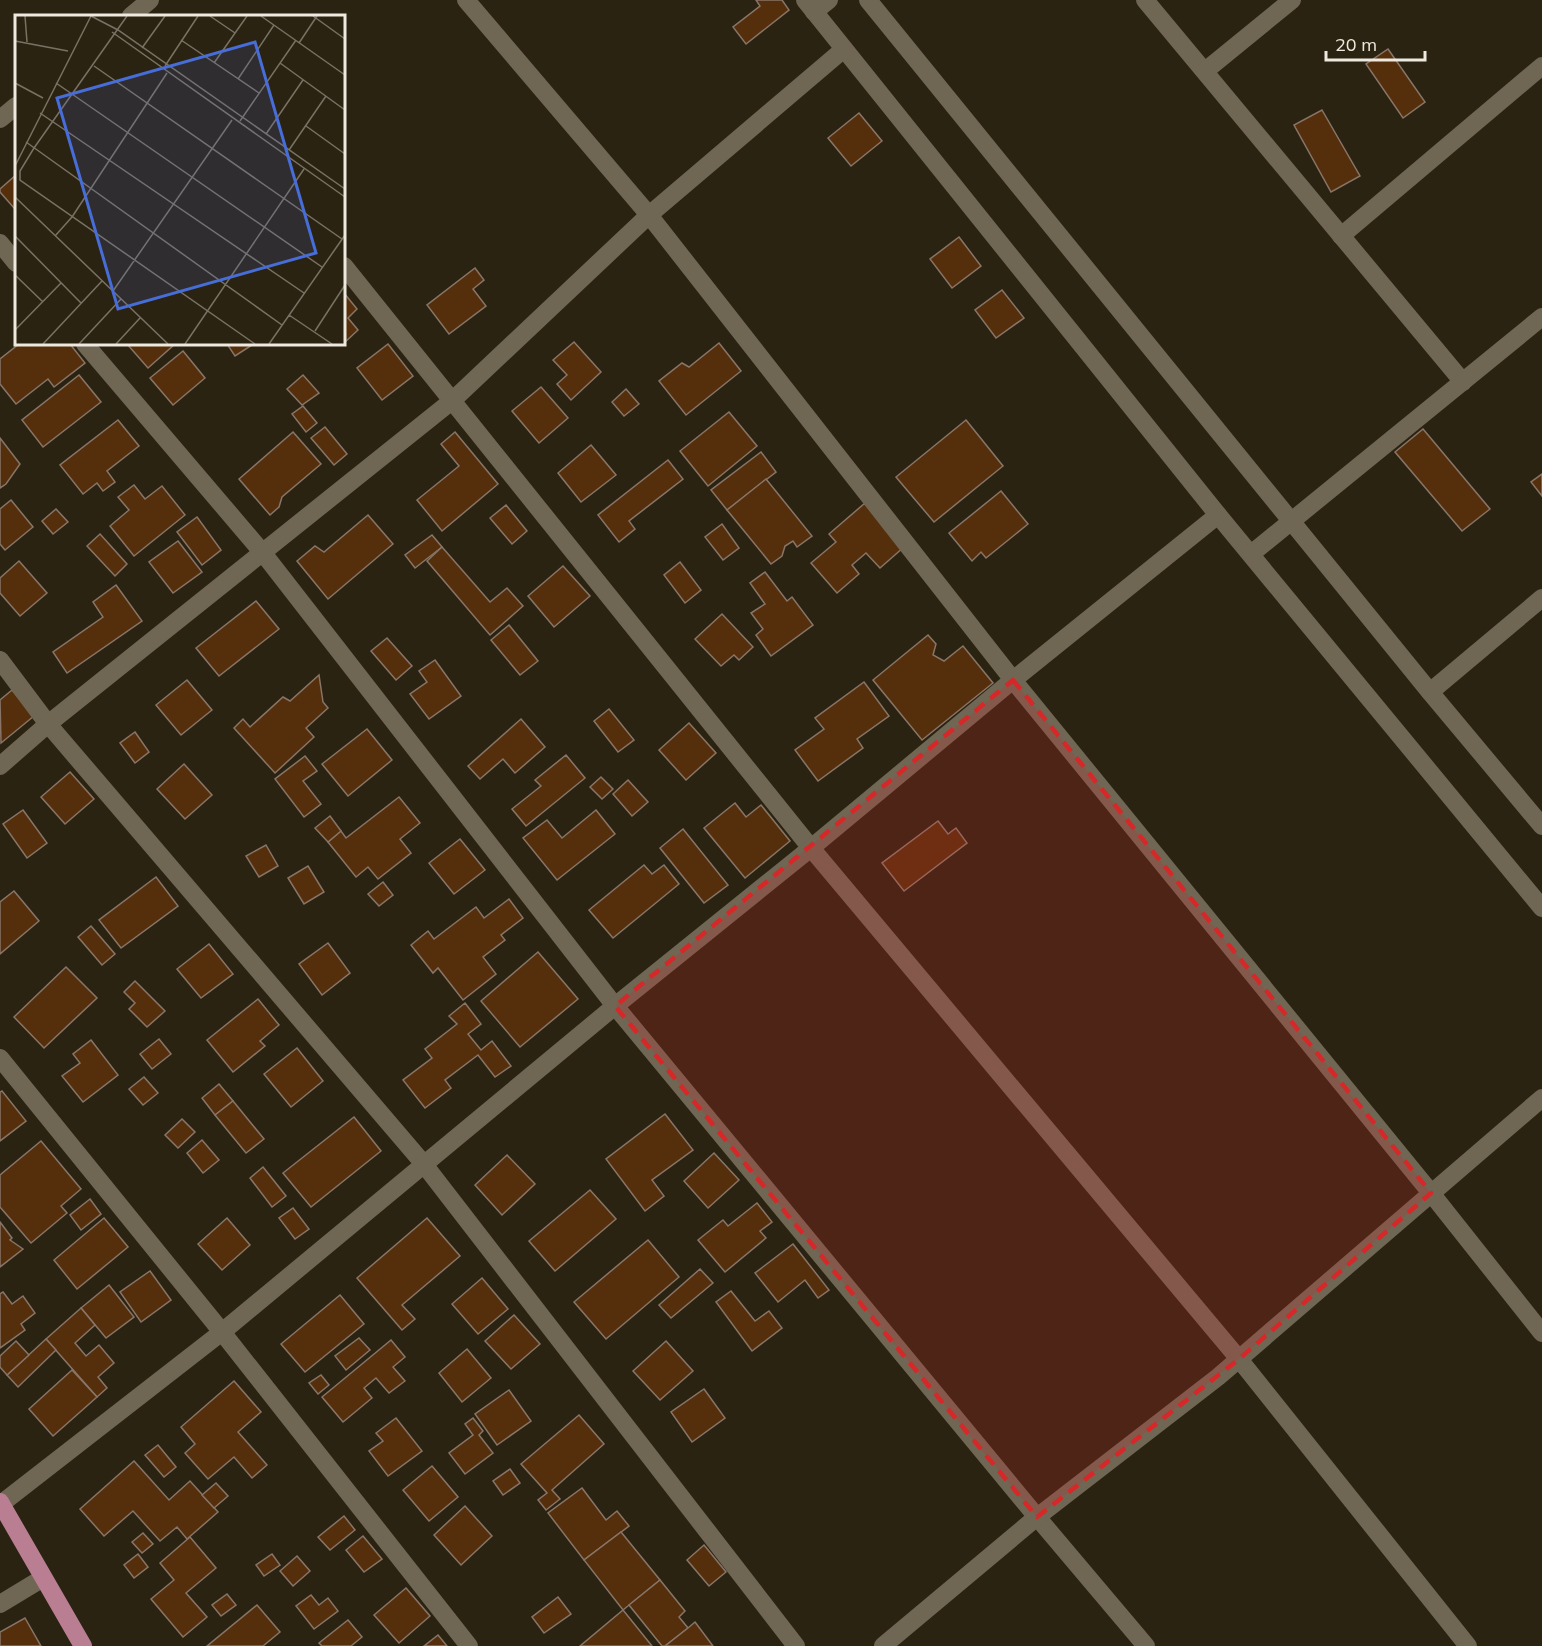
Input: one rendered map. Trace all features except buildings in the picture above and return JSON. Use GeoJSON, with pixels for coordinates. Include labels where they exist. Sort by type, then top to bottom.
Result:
{"type":"FeatureCollection","features":[{"type":"Feature","properties":{"kind":"main road"},"geometry":{"type":"LineString","coordinates":[[0,1503],[83,1646]]}},
{"type":"Feature","properties":{"kind":"street"},"geometry":{"type":"LineString","coordinates":[[133,11],[150,0]]}},
{"type":"Feature","properties":{"kind":"street"},"geometry":{"type":"LineString","coordinates":[[466,0],[649,215],[1013,680],[1431,1193],[1542,1333]]}},
{"type":"Feature","properties":{"kind":"street"},"geometry":{"type":"LineString","coordinates":[[829,0],[810,6],[1218,515],[1542,908]]}},
{"type":"Feature","properties":{"kind":"street"},"geometry":{"type":"LineString","coordinates":[[868,0],[1292,523],[1542,826]]}},
{"type":"Feature","properties":{"kind":"street"},"geometry":{"type":"LineString","coordinates":[[1145,0],[1463,382]]}},
{"type":"Feature","properties":{"kind":"street"},"geometry":{"type":"LineString","coordinates":[[1204,71],[1292,0]]}},
{"type":"Feature","properties":{"kind":"street"},"geometry":{"type":"LineString","coordinates":[[0,766],[48,724],[453,400],[649,215],[844,49]]}},
{"type":"Feature","properties":{"kind":"street"},"geometry":{"type":"LineString","coordinates":[[1341,236],[1542,66]]}},
{"type":"Feature","properties":{"kind":"street"},"geometry":{"type":"LineString","coordinates":[[0,119],[15,107]]}},
{"type":"Feature","properties":{"kind":"street"},"geometry":{"type":"LineString","coordinates":[[0,243],[15,262]]}},
{"type":"Feature","properties":{"kind":"street"},"geometry":{"type":"LineString","coordinates":[[345,267],[812,848],[1239,1359],[1468,1646]]}},
{"type":"Feature","properties":{"kind":"street"},"geometry":{"type":"LineString","coordinates":[[1251,554],[1292,523],[1542,316]]}},
{"type":"Feature","properties":{"kind":"street"},"geometry":{"type":"LineString","coordinates":[[86,345],[263,553],[615,1006],[1146,1646]]}},
{"type":"Feature","properties":{"kind":"street"},"geometry":{"type":"LineString","coordinates":[[0,1503],[222,1332],[423,1163],[1218,515]]}},
{"type":"Feature","properties":{"kind":"street"},"geometry":{"type":"LineString","coordinates":[[1430,692],[1542,598]]}},
{"type":"Feature","properties":{"kind":"street"},"geometry":{"type":"LineString","coordinates":[[0,660],[48,724],[423,1163],[796,1646]]}},
{"type":"Feature","properties":{"kind":"street"},"geometry":{"type":"LineString","coordinates":[[0,1058],[222,1332],[469,1646]]}},
{"type":"Feature","properties":{"kind":"street"},"geometry":{"type":"LineString","coordinates":[[883,1646],[1037,1516],[1239,1359],[1542,1098]]}},
{"type":"Feature","properties":{"kind":"street"},"geometry":{"type":"LineString","coordinates":[[0,1604],[43,1578]]}},
{"type":"Feature","properties":{"kind":"highlighted area"},"geometry":{"type":"Polygon","coordinates":[[[1013,680],[1431,1193],[1239,1359],[1037,1517],[615,1006],[1013,680]]]}}]}
